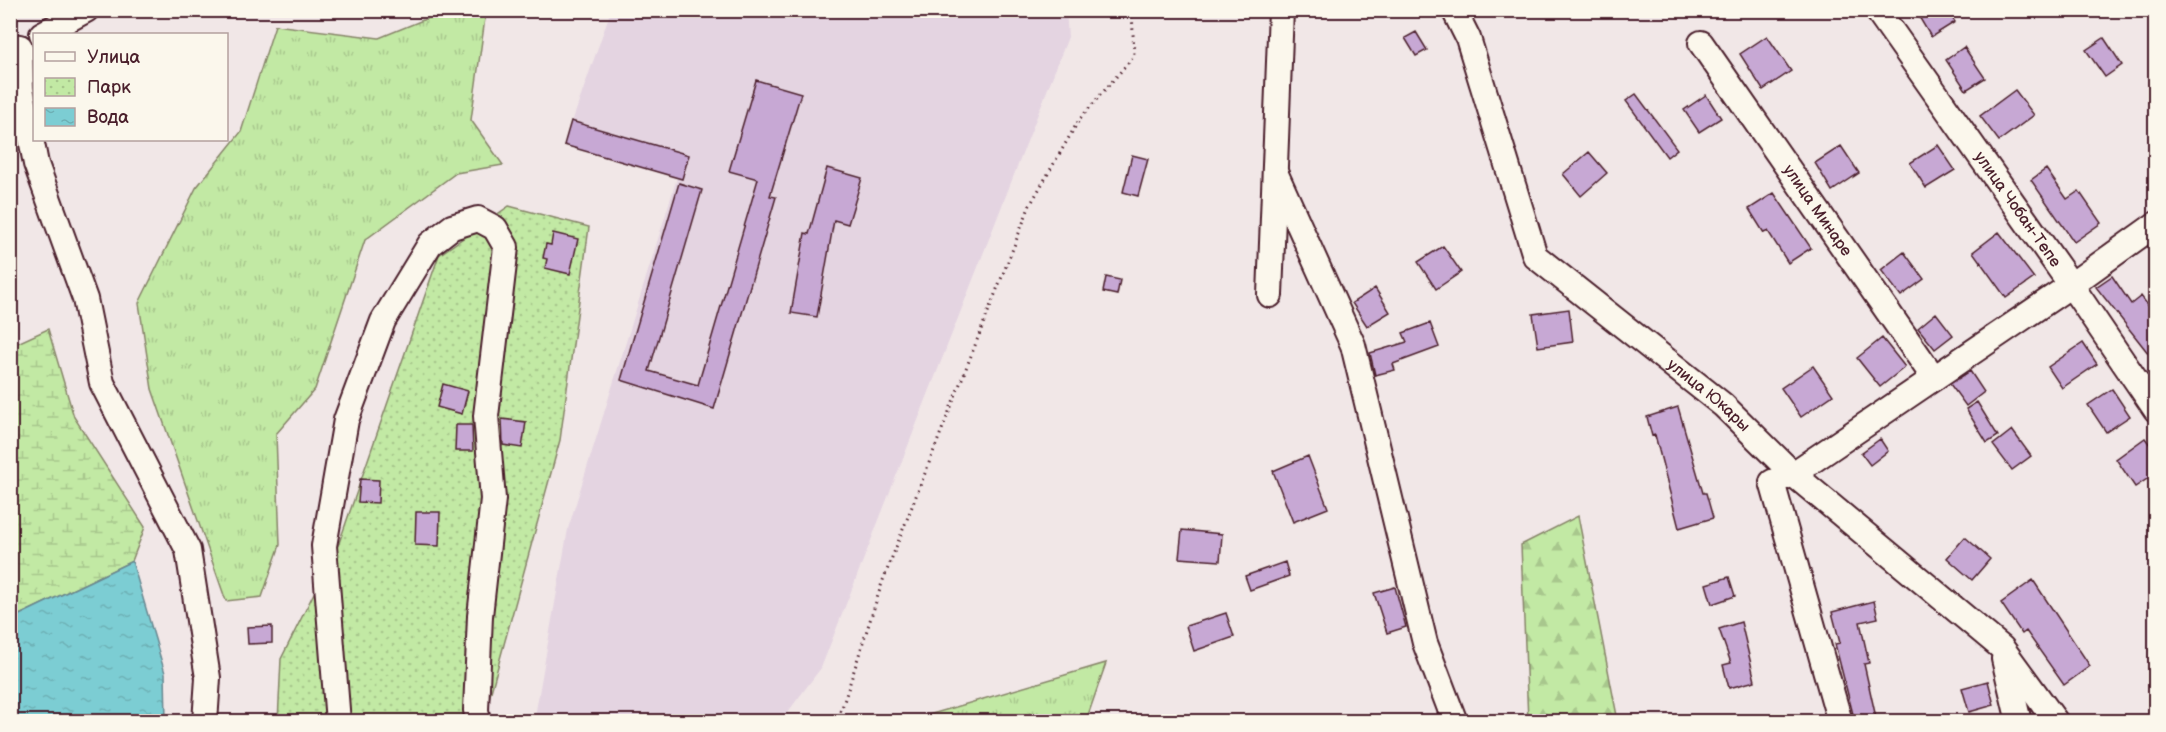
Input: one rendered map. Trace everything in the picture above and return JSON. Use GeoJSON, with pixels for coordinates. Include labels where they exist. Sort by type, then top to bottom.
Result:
{"type":"FeatureCollection","features":[{"type":"Feature","properties":{"kind":"street"},"geometry":{"type":"LineString","coordinates":[[44,33],[86,10]]}},
{"type":"Feature","properties":{"kind":"street"},"geometry":{"type":"LineString","coordinates":[[1270,296],[1281,10]]}},
{"type":"Feature","properties":{"kind":"street","name":"улица Юкары"},"geometry":{"type":"LineString","coordinates":[[1454,10],[1468,38],[1535,256],[1723,405],[1793,474],[2002,648],[2056,722]]}},
{"type":"Feature","properties":{"kind":"street","name":"улица Чобан-Тепе"},"geometry":{"type":"LineString","coordinates":[[1877,10],[2156,410]]}},
{"type":"Feature","properties":{"kind":"street","name":"улица Минаре"},"geometry":{"type":"LineString","coordinates":[[1701,43],[1934,378]]}},
{"type":"Feature","properties":{"kind":"street"},"geometry":{"type":"LineString","coordinates":[[19,46],[16,83],[36,164],[86,299],[102,383],[188,550],[208,678],[205,722]]}},
{"type":"Feature","properties":{"kind":"street"},"geometry":{"type":"LineString","coordinates":[[1275,171],[1353,345],[1425,643],[1455,722]]}},
{"type":"Feature","properties":{"kind":"street"},"geometry":{"type":"LineString","coordinates":[[338,722],[324,546],[346,420],[383,321],[430,244],[452,227],[478,219],[495,228],[506,248],[486,416],[493,499],[480,616],[476,710],[478,722]]}},
{"type":"Feature","properties":{"kind":"street"},"geometry":{"type":"LineString","coordinates":[[1840,722],[1772,482],[1793,474],[2071,285],[2156,224]]}},
{"type":"Feature","properties":{"kind":"street"},"geometry":{"type":"LineString","coordinates":[[2002,648],[2019,722]]}},
{"type":"Feature","properties":{"kind":"path"},"geometry":{"type":"LineString","coordinates":[[834,722],[842,708],[882,583],[1030,205],[1079,120],[1134,56],[1132,10]]}},
{"type":"Feature","properties":{"kind":"shaded area"},"geometry":{"type":"Polygon","coordinates":[[[614,10],[1066,11],[1068,37],[821,668],[781,721],[534,722],[568,529],[677,178],[564,145],[610,13],[614,10]]]}},
{"type":"Feature","properties":{"kind":"green space"},"geometry":{"type":"Polygon","coordinates":[[[445,11],[486,11],[471,120],[503,165],[456,173],[365,240],[315,389],[276,434],[280,545],[262,597],[226,601],[152,389],[139,303],[196,188],[241,132],[275,25],[379,38],[445,11]]]}},
{"type":"Feature","properties":{"kind":"green space"},"geometry":{"type":"Polygon","coordinates":[[[509,206],[589,227],[560,440],[483,721],[278,722],[281,659],[339,543],[439,255],[509,206]]]}},
{"type":"Feature","properties":{"kind":"green space"},"geometry":{"type":"Polygon","coordinates":[[[48,329],[74,417],[145,527],[132,561],[11,619],[11,346],[48,329]]]}},
{"type":"Feature","properties":{"kind":"green space"},"geometry":{"type":"Polygon","coordinates":[[[1578,516],[1618,721],[1528,721],[1521,545],[1578,516]]]}},
{"type":"Feature","properties":{"kind":"green space"},"geometry":{"type":"Polygon","coordinates":[[[1106,663],[1086,721],[908,721],[1106,663]]]}},
{"type":"Feature","properties":{"kind":"water"},"geometry":{"type":"Polygon","coordinates":[[[132,561],[165,673],[166,721],[11,721],[11,619],[132,561]]]}},
{"type":"Feature","properties":{"kind":"building"},"geometry":{"type":"Polygon","coordinates":[[[1915,10],[1947,10],[1955,22],[1931,37],[1915,10]]]}},
{"type":"Feature","properties":{"kind":"building"},"geometry":{"type":"Polygon","coordinates":[[[1416,32],[1427,50],[1416,56],[1405,38],[1416,32]]]}},
{"type":"Feature","properties":{"kind":"building"},"geometry":{"type":"Polygon","coordinates":[[[1767,36],[1791,71],[1763,90],[1740,54],[1767,36]]]}},
{"type":"Feature","properties":{"kind":"building"},"geometry":{"type":"Polygon","coordinates":[[[2104,38],[2122,65],[2105,77],[2086,50],[2104,38]]]}},
{"type":"Feature","properties":{"kind":"building"},"geometry":{"type":"Polygon","coordinates":[[[1964,47],[1985,78],[1966,90],[1946,60],[1964,47]]]}},
{"type":"Feature","properties":{"kind":"building"},"geometry":{"type":"Polygon","coordinates":[[[756,80],[801,93],[770,196],[776,197],[714,409],[621,380],[679,183],[702,190],[649,371],[698,385],[758,179],[729,171],[756,80]]]}},
{"type":"Feature","properties":{"kind":"building"},"geometry":{"type":"Polygon","coordinates":[[[2015,90],[2034,115],[1999,141],[1980,116],[2015,90]]]}},
{"type":"Feature","properties":{"kind":"building"},"geometry":{"type":"Polygon","coordinates":[[[1636,94],[1677,149],[1667,157],[1626,101],[1636,94]]]}},
{"type":"Feature","properties":{"kind":"building"},"geometry":{"type":"Polygon","coordinates":[[[1706,95],[1721,118],[1699,132],[1684,110],[1706,95]]]}},
{"type":"Feature","properties":{"kind":"building"},"geometry":{"type":"Polygon","coordinates":[[[571,121],[689,155],[682,179],[564,145],[571,121]]]}},
{"type":"Feature","properties":{"kind":"building"},"geometry":{"type":"Polygon","coordinates":[[[1938,145],[1955,170],[1926,188],[1910,163],[1938,145]]]}},
{"type":"Feature","properties":{"kind":"building"},"geometry":{"type":"Polygon","coordinates":[[[1841,146],[1859,173],[1832,191],[1815,163],[1841,146]]]}},
{"type":"Feature","properties":{"kind":"building"},"geometry":{"type":"Polygon","coordinates":[[[1589,152],[1607,173],[1581,196],[1563,174],[1589,152]]]}},
{"type":"Feature","properties":{"kind":"building"},"geometry":{"type":"Polygon","coordinates":[[[1132,155],[1148,159],[1138,196],[1123,192],[1132,155]]]}},
{"type":"Feature","properties":{"kind":"building"},"geometry":{"type":"Polygon","coordinates":[[[827,168],[862,178],[848,224],[834,220],[817,317],[791,313],[805,233],[809,234],[827,168]]]}},
{"type":"Feature","properties":{"kind":"building"},"geometry":{"type":"Polygon","coordinates":[[[2046,169],[2067,199],[2079,191],[2101,223],[2074,242],[2031,180],[2046,169]]]}},
{"type":"Feature","properties":{"kind":"building"},"geometry":{"type":"Polygon","coordinates":[[[1774,193],[1811,248],[1788,263],[1768,231],[1764,233],[1749,209],[1774,193]]]}},
{"type":"Feature","properties":{"kind":"building"},"geometry":{"type":"Polygon","coordinates":[[[1999,232],[2034,278],[2006,298],[1973,252],[1999,232]]]}},
{"type":"Feature","properties":{"kind":"building"},"geometry":{"type":"Polygon","coordinates":[[[553,233],[578,239],[570,274],[545,268],[547,259],[543,258],[546,244],[551,245],[553,233]]]}},
{"type":"Feature","properties":{"kind":"building"},"geometry":{"type":"Polygon","coordinates":[[[1443,246],[1461,272],[1436,289],[1418,262],[1443,246]]]}},
{"type":"Feature","properties":{"kind":"building"},"geometry":{"type":"Polygon","coordinates":[[[1904,252],[1924,279],[1901,296],[1881,270],[1904,252]]]}},
{"type":"Feature","properties":{"kind":"building"},"geometry":{"type":"Polygon","coordinates":[[[2112,276],[2131,304],[2141,296],[2156,316],[2156,363],[2096,287],[2112,276]]]}},
{"type":"Feature","properties":{"kind":"building"},"geometry":{"type":"Polygon","coordinates":[[[1106,277],[1120,280],[1117,295],[1103,292],[1106,277]]]}},
{"type":"Feature","properties":{"kind":"building"},"geometry":{"type":"Polygon","coordinates":[[[1375,288],[1390,312],[1367,326],[1352,303],[1375,288]]]}},
{"type":"Feature","properties":{"kind":"building"},"geometry":{"type":"Polygon","coordinates":[[[1569,309],[1573,342],[1538,347],[1533,314],[1569,309]]]}},
{"type":"Feature","properties":{"kind":"building"},"geometry":{"type":"Polygon","coordinates":[[[1936,313],[1953,335],[1935,349],[1918,328],[1936,313]]]}},
{"type":"Feature","properties":{"kind":"building"},"geometry":{"type":"Polygon","coordinates":[[[1430,323],[1439,347],[1393,364],[1395,370],[1375,375],[1370,353],[1407,342],[1403,333],[1430,323]]]}},
{"type":"Feature","properties":{"kind":"building"},"geometry":{"type":"Polygon","coordinates":[[[1882,338],[1905,367],[1880,387],[1857,358],[1882,338]]]}},
{"type":"Feature","properties":{"kind":"building"},"geometry":{"type":"Polygon","coordinates":[[[2083,343],[2097,364],[2062,388],[2048,367],[2083,343]]]}},
{"type":"Feature","properties":{"kind":"building"},"geometry":{"type":"Polygon","coordinates":[[[1813,366],[1833,395],[1801,417],[1781,388],[1813,366]]]}},
{"type":"Feature","properties":{"kind":"building"},"geometry":{"type":"Polygon","coordinates":[[[1970,371],[1984,392],[1966,406],[1950,384],[1970,371]]]}},
{"type":"Feature","properties":{"kind":"building"},"geometry":{"type":"Polygon","coordinates":[[[443,384],[468,391],[462,414],[437,407],[443,384]]]}},
{"type":"Feature","properties":{"kind":"building"},"geometry":{"type":"Polygon","coordinates":[[[2112,389],[2130,416],[2106,432],[2088,405],[2112,389]]]}},
{"type":"Feature","properties":{"kind":"building"},"geometry":{"type":"Polygon","coordinates":[[[1977,402],[1998,436],[1987,443],[1966,409],[1977,402]]]}},
{"type":"Feature","properties":{"kind":"building"},"geometry":{"type":"Polygon","coordinates":[[[1678,407],[1703,493],[1706,493],[1713,518],[1679,528],[1655,435],[1652,436],[1647,417],[1678,407]]]}},
{"type":"Feature","properties":{"kind":"building"},"geometry":{"type":"Polygon","coordinates":[[[502,419],[526,422],[522,448],[503,445],[502,419]]]}},
{"type":"Feature","properties":{"kind":"building"},"geometry":{"type":"Polygon","coordinates":[[[456,425],[472,425],[473,451],[455,451],[456,425]]]}},
{"type":"Feature","properties":{"kind":"building"},"geometry":{"type":"Polygon","coordinates":[[[2012,430],[2031,456],[2012,470],[1993,445],[2012,430]]]}},
{"type":"Feature","properties":{"kind":"building"},"geometry":{"type":"Polygon","coordinates":[[[2145,438],[2156,453],[2156,473],[2135,487],[2116,459],[2145,438]]]}},
{"type":"Feature","properties":{"kind":"building"},"geometry":{"type":"Polygon","coordinates":[[[1880,439],[1888,451],[1870,465],[1861,453],[1880,439]]]}},
{"type":"Feature","properties":{"kind":"building"},"geometry":{"type":"Polygon","coordinates":[[[1308,456],[1328,508],[1293,522],[1273,471],[1308,456]]]}},
{"type":"Feature","properties":{"kind":"building"},"geometry":{"type":"Polygon","coordinates":[[[360,479],[379,480],[378,503],[358,502],[360,479]]]}},
{"type":"Feature","properties":{"kind":"building"},"geometry":{"type":"Polygon","coordinates":[[[416,512],[440,512],[439,546],[415,545],[416,512]]]}},
{"type":"Feature","properties":{"kind":"building"},"geometry":{"type":"Polygon","coordinates":[[[1182,530],[1222,534],[1220,561],[1179,558],[1182,530]]]}},
{"type":"Feature","properties":{"kind":"building"},"geometry":{"type":"Polygon","coordinates":[[[1965,537],[1990,559],[1972,580],[1947,558],[1965,537]]]}},
{"type":"Feature","properties":{"kind":"building"},"geometry":{"type":"Polygon","coordinates":[[[1285,562],[1289,576],[1250,590],[1245,576],[1285,562]]]}},
{"type":"Feature","properties":{"kind":"building"},"geometry":{"type":"Polygon","coordinates":[[[1729,577],[1735,596],[1712,604],[1706,584],[1729,577]]]}},
{"type":"Feature","properties":{"kind":"building"},"geometry":{"type":"Polygon","coordinates":[[[2033,580],[2090,666],[2064,685],[2026,631],[2022,634],[2001,603],[2033,580]]]}},
{"type":"Feature","properties":{"kind":"building"},"geometry":{"type":"Polygon","coordinates":[[[1395,587],[1406,627],[1387,633],[1374,593],[1395,587]]]}},
{"type":"Feature","properties":{"kind":"building"},"geometry":{"type":"Polygon","coordinates":[[[1874,601],[1878,618],[1860,622],[1869,663],[1864,664],[1877,722],[1855,722],[1835,644],[1840,643],[1832,612],[1874,601]]]}},
{"type":"Feature","properties":{"kind":"building"},"geometry":{"type":"Polygon","coordinates":[[[1226,613],[1234,637],[1194,651],[1186,626],[1226,613]]]}},
{"type":"Feature","properties":{"kind":"building"},"geometry":{"type":"Polygon","coordinates":[[[1741,622],[1755,681],[1729,688],[1723,665],[1731,663],[1719,629],[1741,622]]]}},
{"type":"Feature","properties":{"kind":"building"},"geometry":{"type":"Polygon","coordinates":[[[272,626],[272,643],[248,644],[247,627],[272,626]]]}},
{"type":"Feature","properties":{"kind":"building"},"geometry":{"type":"Polygon","coordinates":[[[1988,681],[1994,705],[1969,712],[1962,688],[1988,681]]]}}]}
